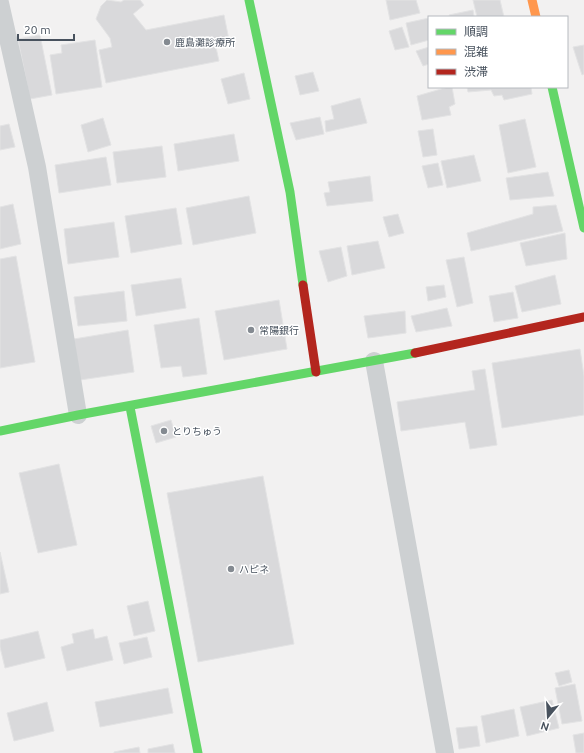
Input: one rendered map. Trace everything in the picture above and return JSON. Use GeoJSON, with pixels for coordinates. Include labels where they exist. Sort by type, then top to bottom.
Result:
{"type":"FeatureCollection","features":[{"type":"Feature","properties":{"kind":"street"},"geometry":{"type":"LineString","coordinates":[[249,0],[290,192],[316,372]]}},
{"type":"Feature","properties":{"kind":"street"},"geometry":{"type":"LineString","coordinates":[[532,0],[536,16]]}},
{"type":"Feature","properties":{"kind":"street"},"geometry":{"type":"LineString","coordinates":[[0,3],[37,167],[78,415]]}},
{"type":"Feature","properties":{"kind":"street"},"geometry":{"type":"LineString","coordinates":[[552,88],[584,228]]}},
{"type":"Feature","properties":{"kind":"street"},"geometry":{"type":"LineString","coordinates":[[0,431],[78,415],[130,407],[374,361],[584,317]]}},
{"type":"Feature","properties":{"kind":"street"},"geometry":{"type":"LineString","coordinates":[[374,361],[445,753]]}},
{"type":"Feature","properties":{"kind":"street"},"geometry":{"type":"LineString","coordinates":[[130,407],[198,753]]}},
{"type":"Feature","properties":{"kind":"building","name":"鹿島灘診療所"},"geometry":{"type":"Polygon","coordinates":[[[107,0],[121,2],[124,0],[140,0],[144,5],[133,14],[146,30],[224,15],[229,40],[215,43],[219,61],[106,83],[99,50],[112,47],[110,38],[96,19],[101,6],[107,0]]]}},
{"type":"Feature","properties":{"kind":"building"},"geometry":{"type":"Polygon","coordinates":[[[386,0],[416,0],[420,13],[390,20],[386,0]]]}},
{"type":"Feature","properties":{"kind":"building"},"geometry":{"type":"Polygon","coordinates":[[[473,0],[500,0],[504,16],[477,16],[473,0]]]}},
{"type":"Feature","properties":{"kind":"building"},"geometry":{"type":"Polygon","coordinates":[[[473,10],[474,16],[450,16],[473,10]]]}},
{"type":"Feature","properties":{"kind":"building"},"geometry":{"type":"Polygon","coordinates":[[[428,18],[428,40],[411,45],[406,23],[428,18]]]}},
{"type":"Feature","properties":{"kind":"building"},"geometry":{"type":"Polygon","coordinates":[[[402,27],[409,47],[395,50],[389,31],[402,27]]]}},
{"type":"Feature","properties":{"kind":"building"},"geometry":{"type":"Polygon","coordinates":[[[40,35],[52,95],[30,99],[18,39],[40,35]]]}},
{"type":"Feature","properties":{"kind":"building"},"geometry":{"type":"Polygon","coordinates":[[[95,40],[102,87],[56,94],[50,55],[62,53],[61,45],[95,40]]]}},
{"type":"Feature","properties":{"kind":"building"},"geometry":{"type":"Polygon","coordinates":[[[584,45],[584,74],[582,75],[573,47],[584,45]]]}},
{"type":"Feature","properties":{"kind":"building"},"geometry":{"type":"Polygon","coordinates":[[[428,47],[428,64],[423,66],[416,51],[428,47]]]}},
{"type":"Feature","properties":{"kind":"building"},"geometry":{"type":"Polygon","coordinates":[[[313,72],[319,91],[300,95],[295,76],[313,72]]]}},
{"type":"Feature","properties":{"kind":"building"},"geometry":{"type":"Polygon","coordinates":[[[244,73],[250,99],[228,104],[221,79],[244,73]]]}},
{"type":"Feature","properties":{"kind":"building"},"geometry":{"type":"Polygon","coordinates":[[[445,88],[452,88],[455,104],[449,107],[451,115],[422,120],[417,96],[445,88]]]}},
{"type":"Feature","properties":{"kind":"building"},"geometry":{"type":"Polygon","coordinates":[[[467,88],[531,88],[532,94],[504,100],[502,95],[494,96],[491,90],[468,92],[467,88]]]}},
{"type":"Feature","properties":{"kind":"building"},"geometry":{"type":"Polygon","coordinates":[[[360,98],[367,123],[326,132],[325,121],[334,119],[331,106],[360,98]]]}},
{"type":"Feature","properties":{"kind":"building"},"geometry":{"type":"Polygon","coordinates":[[[320,117],[324,134],[296,140],[290,123],[320,117]]]}},
{"type":"Feature","properties":{"kind":"building"},"geometry":{"type":"Polygon","coordinates":[[[103,118],[111,145],[88,152],[81,125],[103,118]]]}},
{"type":"Feature","properties":{"kind":"building"},"geometry":{"type":"Polygon","coordinates":[[[525,119],[536,167],[508,173],[499,125],[525,119]]]}},
{"type":"Feature","properties":{"kind":"building"},"geometry":{"type":"Polygon","coordinates":[[[9,124],[15,147],[0,150],[0,126],[9,124]]]}},
{"type":"Feature","properties":{"kind":"building"},"geometry":{"type":"Polygon","coordinates":[[[433,129],[437,155],[423,157],[418,131],[433,129]]]}},
{"type":"Feature","properties":{"kind":"building"},"geometry":{"type":"Polygon","coordinates":[[[234,134],[239,161],[178,171],[174,144],[234,134]]]}},
{"type":"Feature","properties":{"kind":"building"},"geometry":{"type":"Polygon","coordinates":[[[162,146],[166,177],[117,183],[113,152],[162,146]]]}},
{"type":"Feature","properties":{"kind":"building"},"geometry":{"type":"Polygon","coordinates":[[[474,155],[481,181],[447,188],[441,161],[474,155]]]}},
{"type":"Feature","properties":{"kind":"building"},"geometry":{"type":"Polygon","coordinates":[[[106,157],[111,185],[59,193],[55,165],[106,157]]]}},
{"type":"Feature","properties":{"kind":"building"},"geometry":{"type":"Polygon","coordinates":[[[438,163],[443,185],[428,188],[422,166],[438,163]]]}},
{"type":"Feature","properties":{"kind":"building"},"geometry":{"type":"Polygon","coordinates":[[[548,172],[554,196],[510,200],[506,178],[548,172]]]}},
{"type":"Feature","properties":{"kind":"building"},"geometry":{"type":"Polygon","coordinates":[[[370,176],[373,201],[327,206],[324,193],[330,192],[328,182],[370,176]]]}},
{"type":"Feature","properties":{"kind":"building"},"geometry":{"type":"Polygon","coordinates":[[[249,196],[256,233],[193,245],[186,208],[249,196]]]}},
{"type":"Feature","properties":{"kind":"building"},"geometry":{"type":"Polygon","coordinates":[[[13,204],[21,244],[0,249],[0,207],[13,204]]]}},
{"type":"Feature","properties":{"kind":"building"},"geometry":{"type":"Polygon","coordinates":[[[556,205],[563,231],[471,251],[467,233],[533,214],[533,207],[556,205]]]}},
{"type":"Feature","properties":{"kind":"building"},"geometry":{"type":"Polygon","coordinates":[[[176,208],[182,244],[131,253],[125,216],[176,208]]]}},
{"type":"Feature","properties":{"kind":"building"},"geometry":{"type":"Polygon","coordinates":[[[398,214],[404,233],[389,237],[383,217],[398,214]]]}},
{"type":"Feature","properties":{"kind":"building"},"geometry":{"type":"Polygon","coordinates":[[[114,222],[119,257],[68,264],[64,229],[114,222]]]}},
{"type":"Feature","properties":{"kind":"building"},"geometry":{"type":"Polygon","coordinates":[[[565,233],[567,259],[526,266],[520,243],[565,233]]]}},
{"type":"Feature","properties":{"kind":"building"},"geometry":{"type":"Polygon","coordinates":[[[378,241],[385,268],[352,275],[347,246],[378,241]]]}},
{"type":"Feature","properties":{"kind":"building"},"geometry":{"type":"Polygon","coordinates":[[[341,247],[347,276],[328,282],[319,251],[341,247]]]}},
{"type":"Feature","properties":{"kind":"building"},"geometry":{"type":"Polygon","coordinates":[[[16,256],[35,362],[0,368],[0,259],[16,256]]]}},
{"type":"Feature","properties":{"kind":"building"},"geometry":{"type":"Polygon","coordinates":[[[464,257],[473,303],[457,307],[446,260],[464,257]]]}},
{"type":"Feature","properties":{"kind":"building"},"geometry":{"type":"Polygon","coordinates":[[[555,275],[561,304],[522,312],[515,286],[555,275]]]}},
{"type":"Feature","properties":{"kind":"building"},"geometry":{"type":"Polygon","coordinates":[[[181,278],[186,308],[136,316],[131,285],[181,278]]]}},
{"type":"Feature","properties":{"kind":"building"},"geometry":{"type":"Polygon","coordinates":[[[444,285],[446,297],[428,301],[426,287],[444,285]]]}},
{"type":"Feature","properties":{"kind":"building"},"geometry":{"type":"Polygon","coordinates":[[[124,291],[127,321],[78,326],[74,297],[124,291]]]}},
{"type":"Feature","properties":{"kind":"building"},"geometry":{"type":"Polygon","coordinates":[[[513,292],[518,318],[494,322],[489,296],[513,292]]]}},
{"type":"Feature","properties":{"kind":"building","name":"常陽銀行"},"geometry":{"type":"Polygon","coordinates":[[[279,300],[287,349],[224,360],[215,311],[279,300]]]}},
{"type":"Feature","properties":{"kind":"building"},"geometry":{"type":"Polygon","coordinates":[[[447,308],[452,326],[416,332],[411,316],[447,308]]]}},
{"type":"Feature","properties":{"kind":"building"},"geometry":{"type":"Polygon","coordinates":[[[405,311],[406,333],[368,338],[364,316],[405,311]]]}},
{"type":"Feature","properties":{"kind":"building"},"geometry":{"type":"Polygon","coordinates":[[[199,318],[207,374],[183,377],[181,366],[161,368],[154,325],[199,318]]]}},
{"type":"Feature","properties":{"kind":"building"},"geometry":{"type":"Polygon","coordinates":[[[128,330],[134,372],[80,380],[74,339],[128,330]]]}},
{"type":"Feature","properties":{"kind":"building"},"geometry":{"type":"Polygon","coordinates":[[[580,349],[584,376],[584,415],[502,428],[492,363],[580,349]]]}},
{"type":"Feature","properties":{"kind":"building"},"geometry":{"type":"Polygon","coordinates":[[[485,369],[497,445],[470,449],[465,422],[401,431],[397,402],[475,390],[472,371],[485,369]]]}},
{"type":"Feature","properties":{"kind":"building","name":"とりちゅう"},"geometry":{"type":"Polygon","coordinates":[[[171,420],[176,437],[156,443],[151,426],[171,420]]]}},
{"type":"Feature","properties":{"kind":"building"},"geometry":{"type":"Polygon","coordinates":[[[59,464],[77,545],[38,553],[19,473],[59,464]]]}},
{"type":"Feature","properties":{"kind":"building","name":"ハピネ"},"geometry":{"type":"Polygon","coordinates":[[[263,476],[294,644],[198,662],[167,493],[263,476]]]}},
{"type":"Feature","properties":{"kind":"building"},"geometry":{"type":"Polygon","coordinates":[[[0,552],[9,592],[0,594],[0,552]]]}},
{"type":"Feature","properties":{"kind":"building"},"geometry":{"type":"Polygon","coordinates":[[[148,601],[155,631],[134,636],[127,606],[148,601]]]}},
{"type":"Feature","properties":{"kind":"building"},"geometry":{"type":"Polygon","coordinates":[[[93,629],[95,639],[107,636],[113,660],[67,671],[61,647],[74,643],[72,634],[93,629]]]}},
{"type":"Feature","properties":{"kind":"building"},"geometry":{"type":"Polygon","coordinates":[[[38,631],[45,658],[5,668],[0,647],[0,640],[38,631]]]}},
{"type":"Feature","properties":{"kind":"building"},"geometry":{"type":"Polygon","coordinates":[[[147,637],[152,657],[124,664],[119,643],[147,637]]]}},
{"type":"Feature","properties":{"kind":"building"},"geometry":{"type":"Polygon","coordinates":[[[569,670],[572,682],[559,686],[555,673],[569,670]]]}},
{"type":"Feature","properties":{"kind":"building"},"geometry":{"type":"Polygon","coordinates":[[[575,684],[582,721],[562,724],[555,688],[575,684]]]}},
{"type":"Feature","properties":{"kind":"building"},"geometry":{"type":"Polygon","coordinates":[[[168,688],[173,713],[100,727],[95,702],[168,688]]]}},
{"type":"Feature","properties":{"kind":"building"},"geometry":{"type":"Polygon","coordinates":[[[552,700],[559,728],[527,736],[520,707],[552,700]]]}},
{"type":"Feature","properties":{"kind":"building"},"geometry":{"type":"Polygon","coordinates":[[[47,702],[54,731],[14,741],[7,713],[47,702]]]}},
{"type":"Feature","properties":{"kind":"building"},"geometry":{"type":"Polygon","coordinates":[[[514,709],[519,736],[486,743],[481,716],[514,709]]]}},
{"type":"Feature","properties":{"kind":"building"},"geometry":{"type":"Polygon","coordinates":[[[477,726],[480,746],[459,749],[456,728],[477,726]]]}},
{"type":"Feature","properties":{"kind":"building"},"geometry":{"type":"Polygon","coordinates":[[[584,733],[584,753],[576,753],[573,735],[584,733]]]}},
{"type":"Feature","properties":{"kind":"building"},"geometry":{"type":"Polygon","coordinates":[[[173,744],[175,753],[148,753],[148,749],[173,744]]]}},
{"type":"Feature","properties":{"kind":"building"},"geometry":{"type":"Polygon","coordinates":[[[139,747],[140,753],[114,753],[114,752],[139,747]]]}},
{"type":"Feature","properties":{"kind":"traffic: fast"},"geometry":{"type":"LineString","coordinates":[[249,0],[290,192],[303,285]]}},
{"type":"Feature","properties":{"kind":"traffic: fast"},"geometry":{"type":"LineString","coordinates":[[552,88],[584,228]]}},
{"type":"Feature","properties":{"kind":"traffic: fast"},"geometry":{"type":"LineString","coordinates":[[0,431],[78,415],[415,353]]}},
{"type":"Feature","properties":{"kind":"traffic: fast"},"geometry":{"type":"LineString","coordinates":[[130,407],[198,753]]}},
{"type":"Feature","properties":{"kind":"traffic: slow"},"geometry":{"type":"LineString","coordinates":[[532,0],[536,16]]}},
{"type":"Feature","properties":{"kind":"traffic: jam"},"geometry":{"type":"LineString","coordinates":[[303,285],[316,372]]}},
{"type":"Feature","properties":{"kind":"traffic: jam"},"geometry":{"type":"LineString","coordinates":[[415,353],[584,317]]}},
{"type":"Feature","properties":{"kind":"place","name":"鹿島灘診療所"},"geometry":{"type":"Point","coordinates":[167,42]}},
{"type":"Feature","properties":{"kind":"place","name":"常陽銀行"},"geometry":{"type":"Point","coordinates":[251,330]}},
{"type":"Feature","properties":{"kind":"place","name":"とりちゅう"},"geometry":{"type":"Point","coordinates":[164,431]}},
{"type":"Feature","properties":{"kind":"place","name":"ハピネ"},"geometry":{"type":"Point","coordinates":[231,569]}}]}
